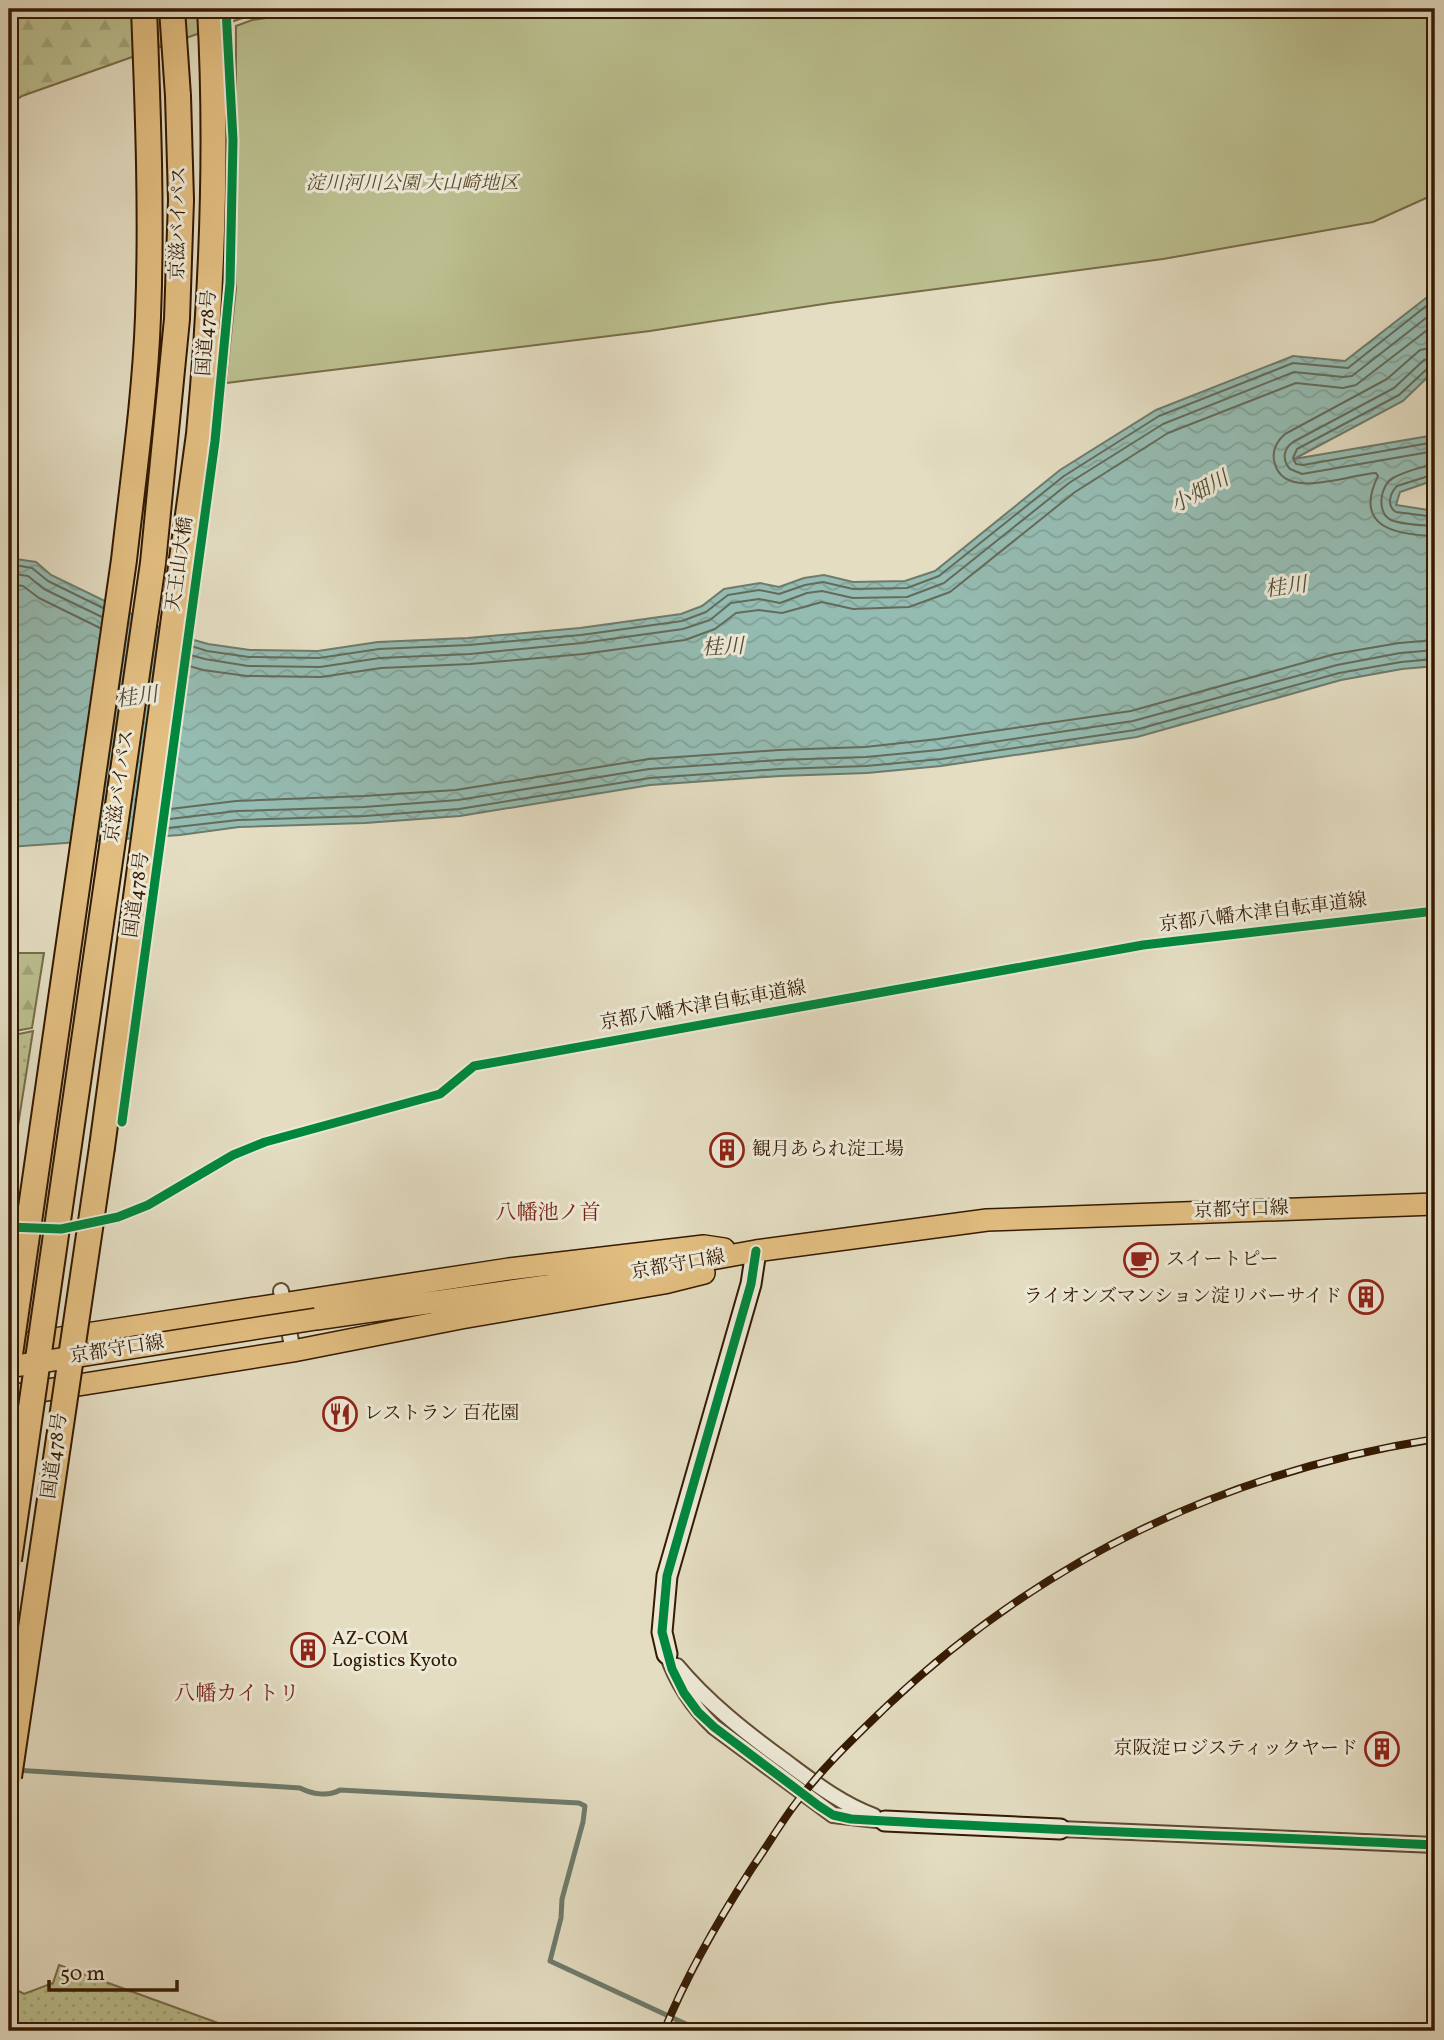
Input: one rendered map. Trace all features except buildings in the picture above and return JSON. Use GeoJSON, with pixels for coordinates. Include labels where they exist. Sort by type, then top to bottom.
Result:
{"type":"FeatureCollection","features":[{"type":"Feature","properties":{"kind":"highway","name":"京滋バイパス"},"geometry":{"type":"LineString","coordinates":[[9,1361],[124,560],[139,432],[148,319],[150,197],[144,9]]}},
{"type":"Feature","properties":{"kind":"highway","name":"京滋バイパス"},"geometry":{"type":"LineString","coordinates":[[9,1560],[153,563],[177,319],[181,200],[172,9]]}},
{"type":"Feature","properties":{"kind":"highway"},"geometry":{"type":"LineString","coordinates":[[178,96],[180,9]]}},
{"type":"Feature","properties":{"kind":"highway","name":"国道478号"},"geometry":{"type":"LineString","coordinates":[[9,1777],[102,1147],[199,434],[209,317],[214,202],[214,82],[210,9]]}},
{"type":"Feature","properties":{"kind":"main road","name":"京都守口線"},"geometry":{"type":"LineString","coordinates":[[9,1367],[615,1276],[749,1252],[987,1220],[1435,1203]]}},
{"type":"Feature","properties":{"kind":"main road"},"geometry":{"type":"LineString","coordinates":[[9,1346],[283,1297],[704,1246],[749,1252]]}},
{"type":"Feature","properties":{"kind":"main road"},"geometry":{"type":"LineString","coordinates":[[9,1396],[293,1351],[461,1318],[664,1283],[711,1271],[749,1252]]}},
{"type":"Feature","properties":{"kind":"street"},"geometry":{"type":"LineString","coordinates":[[749,1252],[751,1284],[667,1576],[662,1632],[667,1654],[684,1693],[714,1727],[833,1815],[885,1821],[1435,1845]]}},
{"type":"Feature","properties":{"kind":"street"},"geometry":{"type":"LineString","coordinates":[[283,1297],[293,1351]]}},
{"type":"Feature","properties":{"kind":"green space"},"geometry":{"type":"Polygon","coordinates":[[[9,9],[296,9],[251,15],[22,96],[9,105],[9,9]]]}},
{"type":"Feature","properties":{"kind":"green space","name":"淀川河川公園 大山崎地区"},"geometry":{"type":"Polygon","coordinates":[[[327,9],[1435,9],[1435,194],[1373,222],[1163,259],[830,303],[650,331],[226,383],[236,288],[236,26],[252,20],[327,9]]]}},
{"type":"Feature","properties":{"kind":"green space"},"geometry":{"type":"Polygon","coordinates":[[[9,953],[44,953],[32,1028],[9,1032],[9,953]]]}},
{"type":"Feature","properties":{"kind":"green space"},"geometry":{"type":"Polygon","coordinates":[[[33,1031],[9,1182],[9,1036],[33,1031]]]}},
{"type":"Feature","properties":{"kind":"green space"},"geometry":{"type":"Polygon","coordinates":[[[59,1965],[240,2031],[9,2031],[9,1986],[24,1994],[53,1983],[59,1965]]]}},
{"type":"Feature","properties":{"kind":"water"},"geometry":{"type":"Polygon","coordinates":[[[1435,291],[1434,371],[1403,401],[1294,459],[1435,435],[1435,480],[1400,492],[1396,505],[1435,511],[1435,666],[1341,680],[1137,737],[941,766],[867,773],[650,785],[460,816],[365,823],[239,827],[180,835],[9,847],[9,558],[36,562],[51,575],[173,634],[208,644],[250,650],[318,651],[378,642],[468,638],[580,628],[681,614],[702,606],[724,589],[760,583],[779,587],[804,578],[824,575],[853,582],[905,581],[935,571],[1060,470],[1156,410],[1293,356],[1345,361],[1435,291]]]}},
{"type":"Feature","properties":{"kind":"waterway"},"geometry":{"type":"LineString","coordinates":[[15,1770],[300,1788],[320,1794],[340,1790],[579,1803],[585,1806],[583,1822],[562,1899],[561,1918],[550,1961],[701,2031]]}},
{"type":"Feature","properties":{"kind":"railway"},"geometry":{"type":"LineString","coordinates":[[664,2031],[693,1968],[716,1927],[793,1807],[850,1742],[946,1654],[1008,1607],[1073,1566],[1140,1530],[1210,1499],[1283,1474],[1358,1454],[1435,1439]]}},
{"type":"Feature","properties":{"kind":"cycle path","name":"天王山大橋"},"geometry":{"type":"LineString","coordinates":[[122,1122],[215,441],[230,283],[233,140],[226,9]]}},
{"type":"Feature","properties":{"kind":"cycle path","name":"京都八幡木津自転車道線"},"geometry":{"type":"LineString","coordinates":[[9,1227],[61,1229],[118,1217],[148,1205],[233,1155],[265,1142],[440,1094],[474,1066],[1143,945],[1435,911]]}},
{"type":"Feature","properties":{"kind":"cycle path"},"geometry":{"type":"LineString","coordinates":[[756,1251],[751,1284],[667,1576],[662,1632],[672,1669],[684,1693],[714,1727],[819,1806],[833,1815],[851,1819],[1435,1845]]}},
{"type":"Feature","properties":{"kind":"place","name":"観月あられ淀工場"},"geometry":{"type":"Point","coordinates":[727,1150]}},
{"type":"Feature","properties":{"kind":"place","name":"スイートピー"},"geometry":{"type":"Point","coordinates":[1141,1260]}},
{"type":"Feature","properties":{"kind":"place","name":"ライオンズマンション淀リバーサイド"},"geometry":{"type":"Point","coordinates":[1366,1297]}},
{"type":"Feature","properties":{"kind":"place","name":"レストラン 百花園"},"geometry":{"type":"Point","coordinates":[340,1414]}},
{"type":"Feature","properties":{"kind":"place","name":"AZ-COM Logistics Kyoto"},"geometry":{"type":"Point","coordinates":[308,1650]}},
{"type":"Feature","properties":{"kind":"place","name":"京阪淀ロジスティックヤード"},"geometry":{"type":"Point","coordinates":[1382,1749]}},
{"type":"Feature","properties":{"kind":"district","name":"八幡池ノ首"},"geometry":{"type":"Point","coordinates":[548,1213]}},
{"type":"Feature","properties":{"kind":"district","name":"八幡カイトリ"},"geometry":{"type":"Point","coordinates":[237,1694]}},
{"type":"Feature","properties":{"kind":"water label","name":"小畑川"},"geometry":{"type":"Point","coordinates":[1200,493]}},
{"type":"Feature","properties":{"kind":"water label","name":"桂川"},"geometry":{"type":"Point","coordinates":[1286,588]}},
{"type":"Feature","properties":{"kind":"water label","name":"桂川"},"geometry":{"type":"Point","coordinates":[723,648]}},
{"type":"Feature","properties":{"kind":"water label","name":"桂川"},"geometry":{"type":"Point","coordinates":[137,698]}}]}
